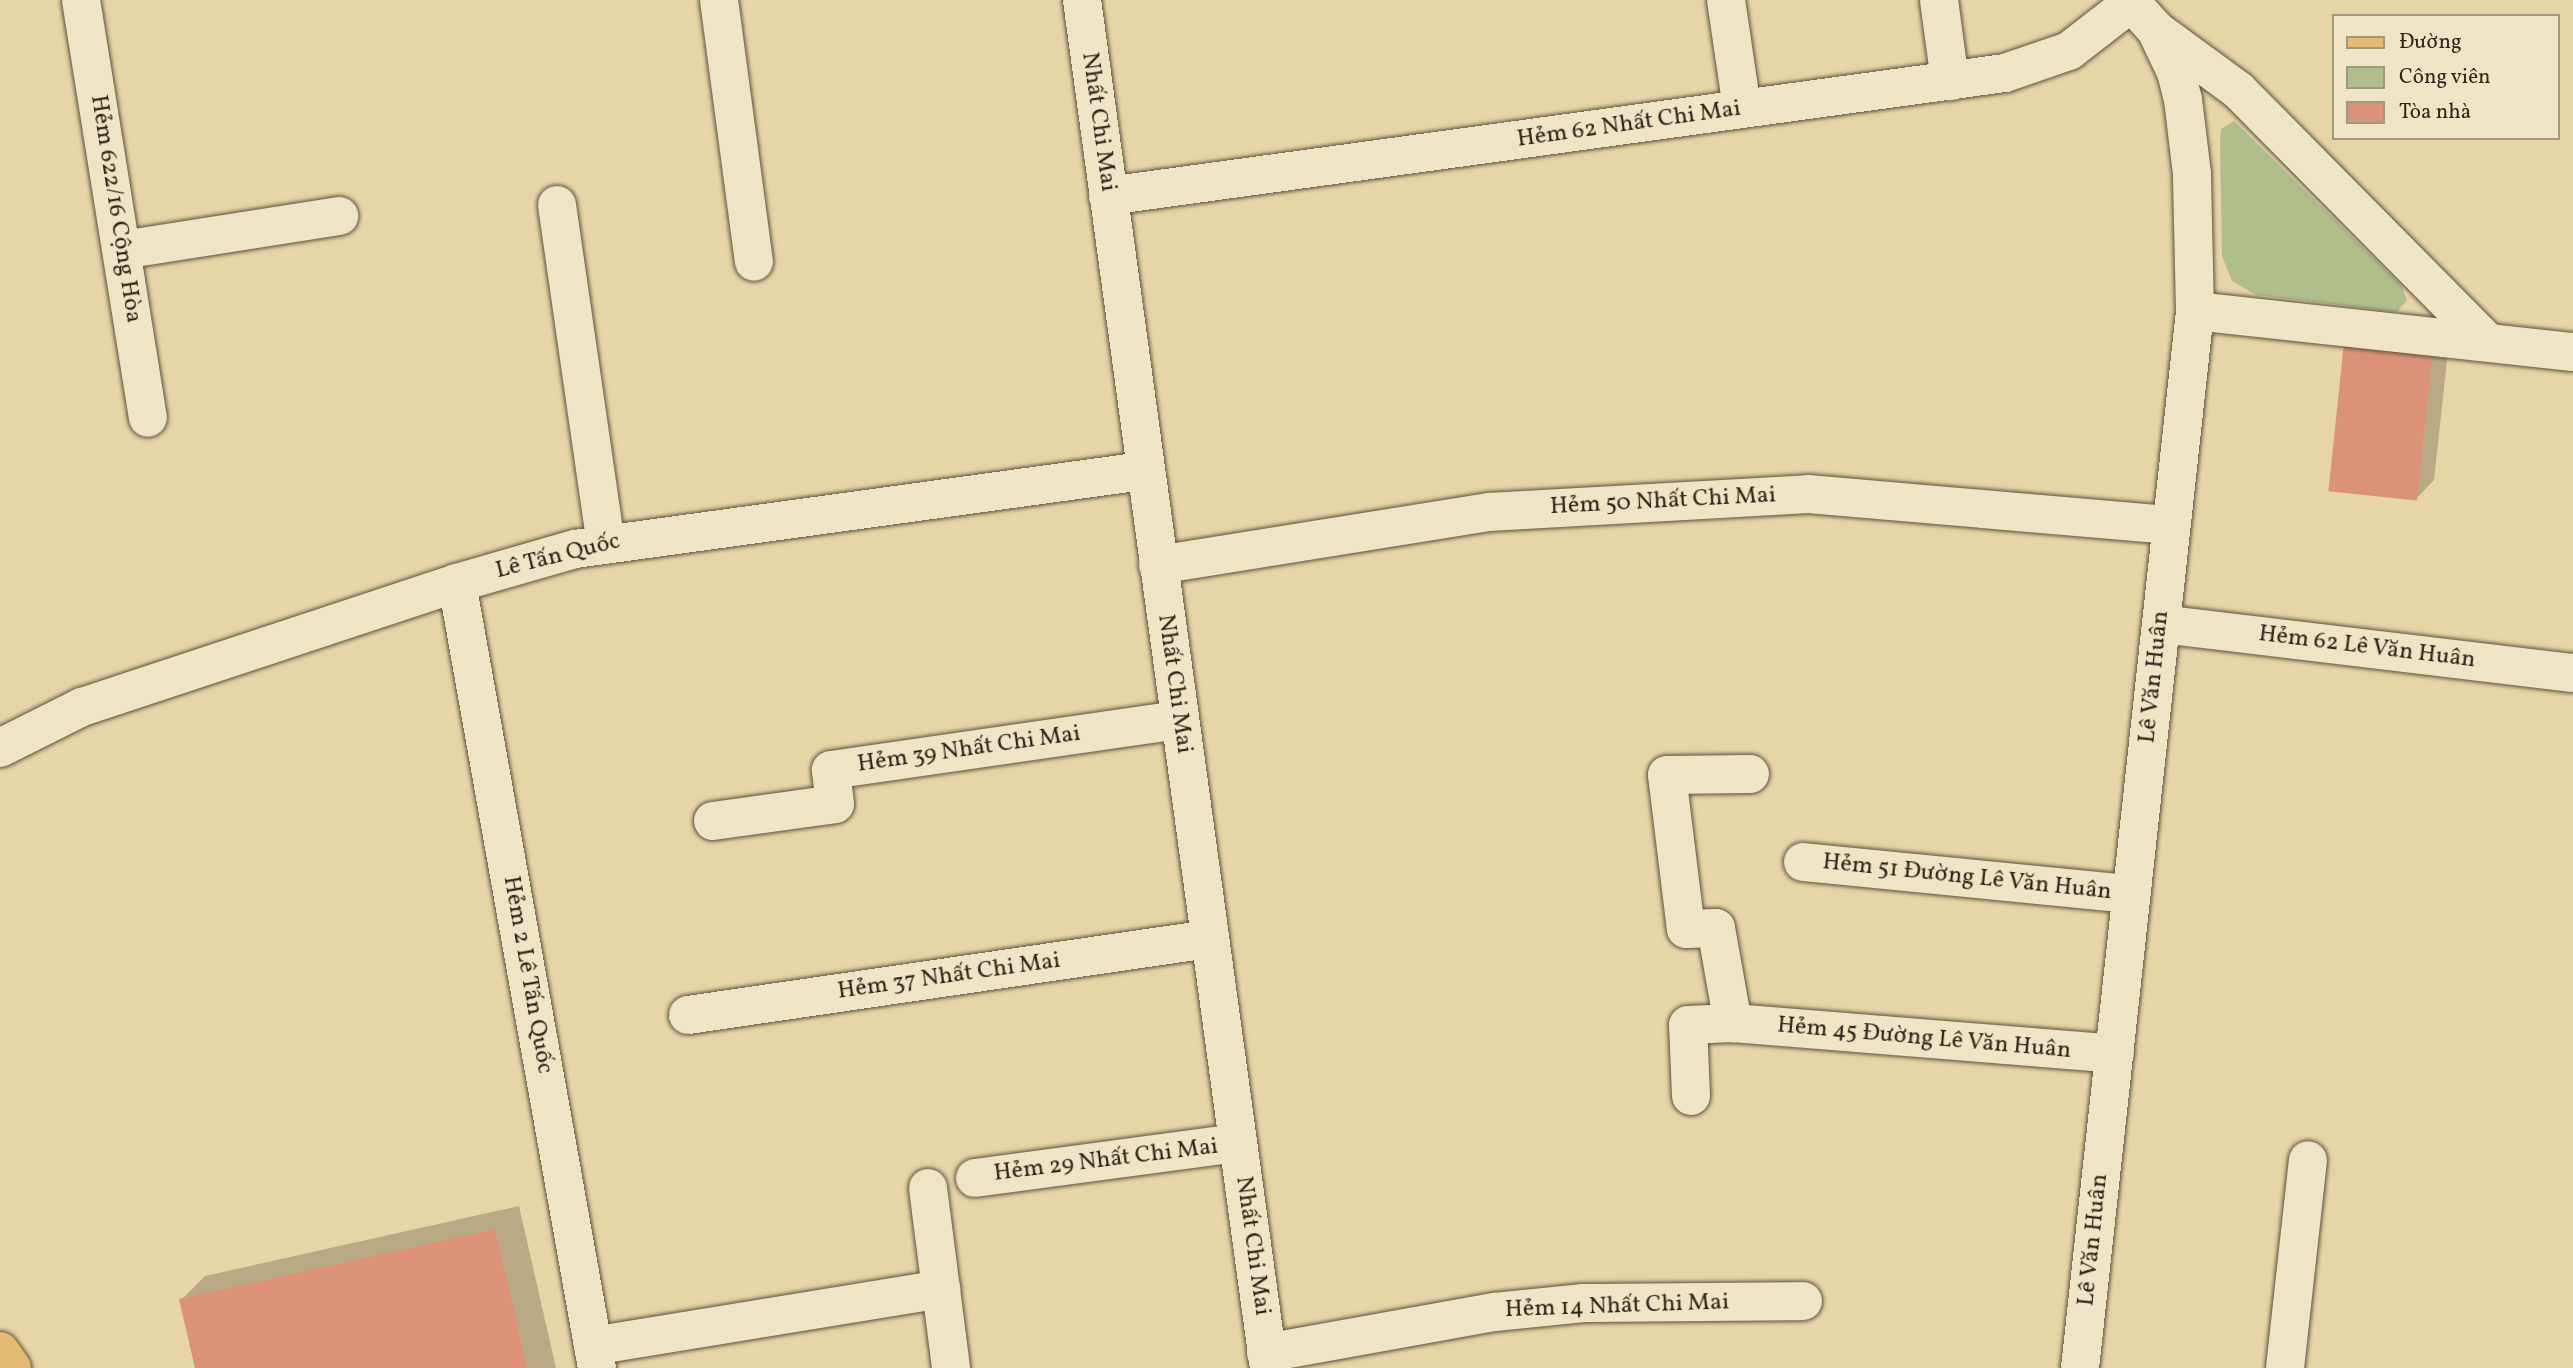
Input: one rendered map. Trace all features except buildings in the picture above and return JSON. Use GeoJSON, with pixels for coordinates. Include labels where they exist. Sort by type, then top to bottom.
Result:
{"type":"FeatureCollection","features":[{"type":"Feature","properties":{"kind":"main road"},"geometry":{"type":"LineString","coordinates":[[0,1351],[12,1368]]}},
{"type":"Feature","properties":{"kind":"street","name":"Hẻm 622/16 Cộng Hòa"},"geometry":{"type":"LineString","coordinates":[[81,0],[148,418]]}},
{"type":"Feature","properties":{"kind":"street"},"geometry":{"type":"LineString","coordinates":[[719,0],[754,262]]}},
{"type":"Feature","properties":{"kind":"street","name":"Nhất Chi Mai"},"geometry":{"type":"LineString","coordinates":[[1082,0],[1143,471],[1268,1360]]}},
{"type":"Feature","properties":{"kind":"street"},"geometry":{"type":"LineString","coordinates":[[1726,0],[1742,109]]}},
{"type":"Feature","properties":{"kind":"street"},"geometry":{"type":"LineString","coordinates":[[1939,0],[1950,81]]}},
{"type":"Feature","properties":{"kind":"street"},"geometry":{"type":"LineString","coordinates":[[2139,11],[2238,90],[2487,342]]}},
{"type":"Feature","properties":{"kind":"street","name":"Hẻm 62 Nhất Chi Mai"},"geometry":{"type":"LineString","coordinates":[[1108,196],[2005,74],[2069,51],[2139,11]]}},
{"type":"Feature","properties":{"kind":"street","name":"Lê Văn Huân"},"geometry":{"type":"LineString","coordinates":[[2080,1368],[2195,310],[2188,130],[2176,72],[2139,11]]}},
{"type":"Feature","properties":{"kind":"street"},"geometry":{"type":"LineString","coordinates":[[557,205],[606,543]]}},
{"type":"Feature","properties":{"kind":"street"},"geometry":{"type":"LineString","coordinates":[[122,250],[339,216]]}},
{"type":"Feature","properties":{"kind":"street"},"geometry":{"type":"LineString","coordinates":[[2195,310],[2573,352]]}},
{"type":"Feature","properties":{"kind":"street","name":"Lê Tấn Quốc"},"geometry":{"type":"LineString","coordinates":[[0,748],[82,707],[457,583],[606,543],[1143,471]]}},
{"type":"Feature","properties":{"kind":"street","name":"Hẻm 50 Nhất Chi Mai"},"geometry":{"type":"LineString","coordinates":[[1158,565],[1489,512],[1808,494],[2171,525]]}},
{"type":"Feature","properties":{"kind":"street","name":"Hẻm 2 Lê Tấn Quốc"},"geometry":{"type":"LineString","coordinates":[[457,583],[595,1357]]}},
{"type":"Feature","properties":{"kind":"street","name":"Hẻm 62 Lê Văn Huân"},"geometry":{"type":"LineString","coordinates":[[2161,624],[2573,673]]}},
{"type":"Feature","properties":{"kind":"street","name":"Hẻm 39 Nhất Chi Mai"},"geometry":{"type":"LineString","coordinates":[[713,821],[835,804],[831,770],[1179,720]]}},
{"type":"Feature","properties":{"kind":"street"},"geometry":{"type":"LineString","coordinates":[[1733,1023],[1716,928],[1686,929],[1667,775],[1750,774]]}},
{"type":"Feature","properties":{"kind":"street","name":"Hẻm 51 Đường Lê Văn Huân"},"geometry":{"type":"LineString","coordinates":[[1803,862],[2131,894]]}},
{"type":"Feature","properties":{"kind":"street","name":"Hẻm 37 Nhất Chi Mai"},"geometry":{"type":"LineString","coordinates":[[688,1015],[1209,939]]}},
{"type":"Feature","properties":{"kind":"street","name":"Hẻm 45 Đường Lê Văn Huân"},"geometry":{"type":"LineString","coordinates":[[1691,1096],[1688,1025],[1733,1023],[2115,1054]]}},
{"type":"Feature","properties":{"kind":"street","name":"Hẻm 29 Nhất Chi Mai"},"geometry":{"type":"LineString","coordinates":[[975,1178],[1238,1143]]}},
{"type":"Feature","properties":{"kind":"street"},"geometry":{"type":"LineString","coordinates":[[2285,1368],[2308,1160]]}},
{"type":"Feature","properties":{"kind":"street"},"geometry":{"type":"LineString","coordinates":[[928,1188],[951,1368]]}},
{"type":"Feature","properties":{"kind":"street"},"geometry":{"type":"LineString","coordinates":[[595,1357],[941,1289]]}},
{"type":"Feature","properties":{"kind":"street","name":"Hẻm 14 Nhất Chi Mai"},"geometry":{"type":"LineString","coordinates":[[1268,1360],[1507,1310],[1584,1303],[1803,1301]]}},
{"type":"Feature","properties":{"kind":"green space"},"geometry":{"type":"Polygon","coordinates":[[[2234,121],[2401,285],[2407,300],[2397,312],[2256,295],[2232,281],[2222,256],[2220,141],[2221,129],[2234,121]]]}}]}
